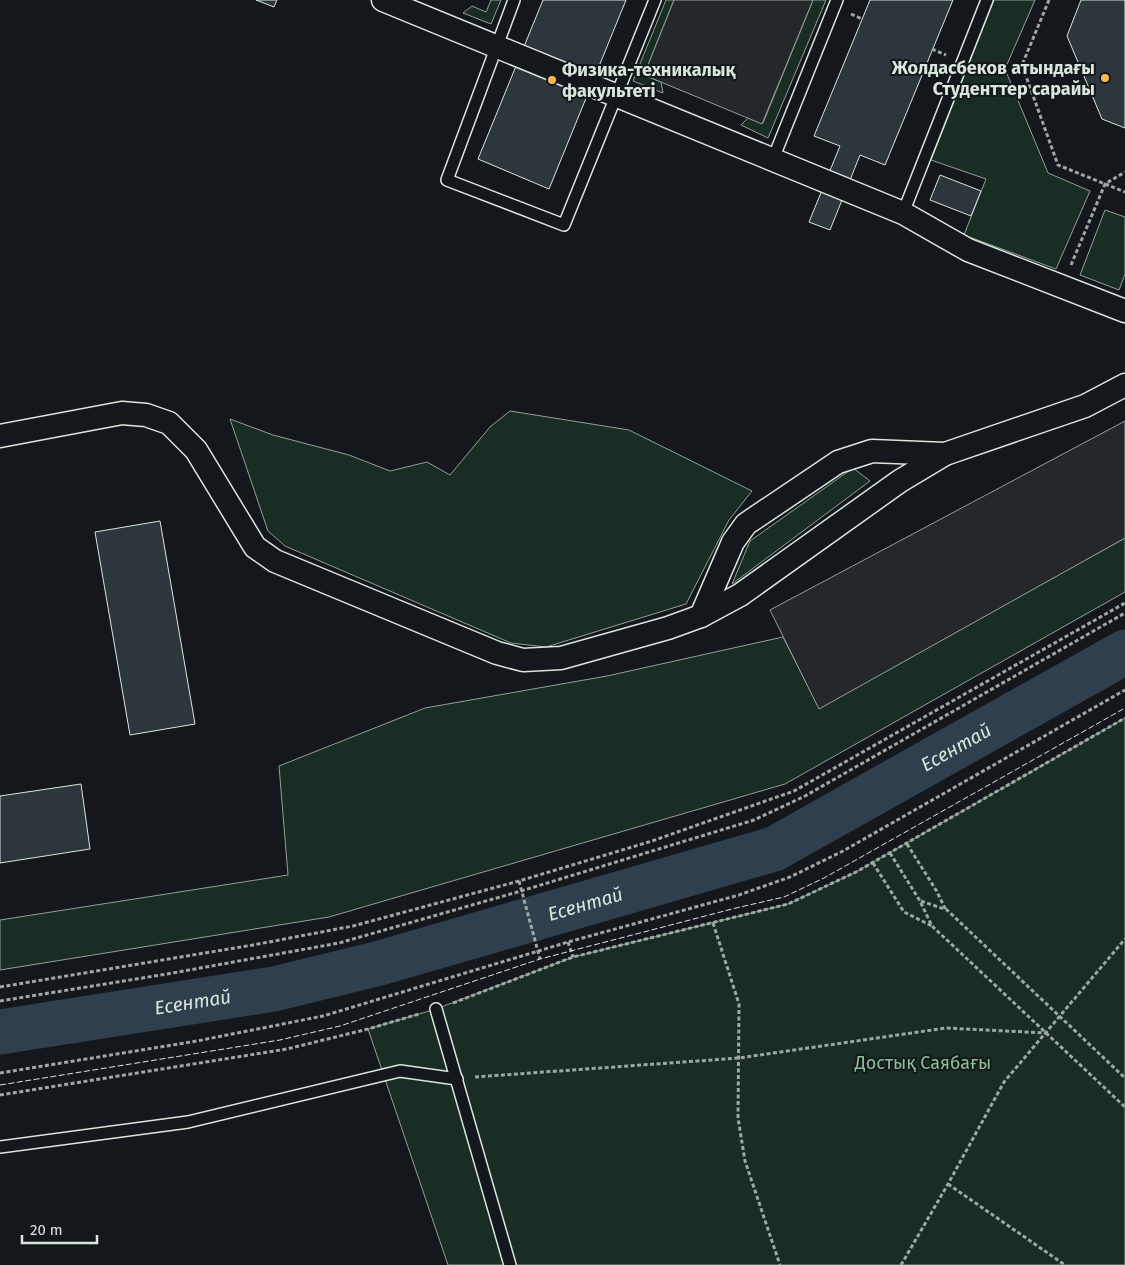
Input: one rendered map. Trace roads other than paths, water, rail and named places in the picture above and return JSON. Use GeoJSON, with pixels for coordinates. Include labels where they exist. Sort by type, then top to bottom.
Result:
{"type":"FeatureCollection","features":[{"type":"Feature","properties":{"kind":"street"},"geometry":{"type":"LineString","coordinates":[[383,0],[903,213],[968,250],[1125,311]]}},
{"type":"Feature","properties":{"kind":"street"},"geometry":{"type":"LineString","coordinates":[[0,436],[122,413],[146,415],[170,423],[196,450],[255,547],[275,561],[497,653],[523,660],[561,658],[668,628],[701,616],[740,595],[900,480],[945,454],[1085,406],[1125,385]]}},
{"type":"Feature","properties":{"kind":"street"},"geometry":{"type":"LineString","coordinates":[[701,616],[733,542],[746,524],[838,462],[872,451],[945,454]]}},
{"type":"Feature","properties":{"kind":"lane"},"geometry":{"type":"LineString","coordinates":[[514,0],[447,180],[564,225],[655,0]]}},
{"type":"Feature","properties":{"kind":"lane"},"geometry":{"type":"LineString","coordinates":[[773,159],[838,0]]}},
{"type":"Feature","properties":{"kind":"lane"},"geometry":{"type":"LineString","coordinates":[[903,213],[987,0]]}},
{"type":"Feature","properties":{"kind":"lane"},"geometry":{"type":"LineString","coordinates":[[436,1009],[510,1265]]}},
{"type":"Feature","properties":{"kind":"lane"},"geometry":{"type":"LineString","coordinates":[[0,1147],[188,1122],[400,1071],[457,1078]]}},
{"type":"Feature","properties":{"kind":"waterway","name":"Есентай"},"geometry":{"type":"LineString","coordinates":[[0,1032],[274,989],[380,963],[774,849],[1125,652]]}},
{"type":"Feature","properties":{"kind":"place","name":"Жолдасбеков атындағы Студенттер сарайы"},"geometry":{"type":"Point","coordinates":[1105,78]}},
{"type":"Feature","properties":{"kind":"place","name":"Физика-техникалық факультеті"},"geometry":{"type":"Point","coordinates":[552,80]}},
{"type":"Feature","properties":{"kind":"park label","name":"Достық Саябағы"},"geometry":{"type":"Point","coordinates":[923,1063]}}]}
